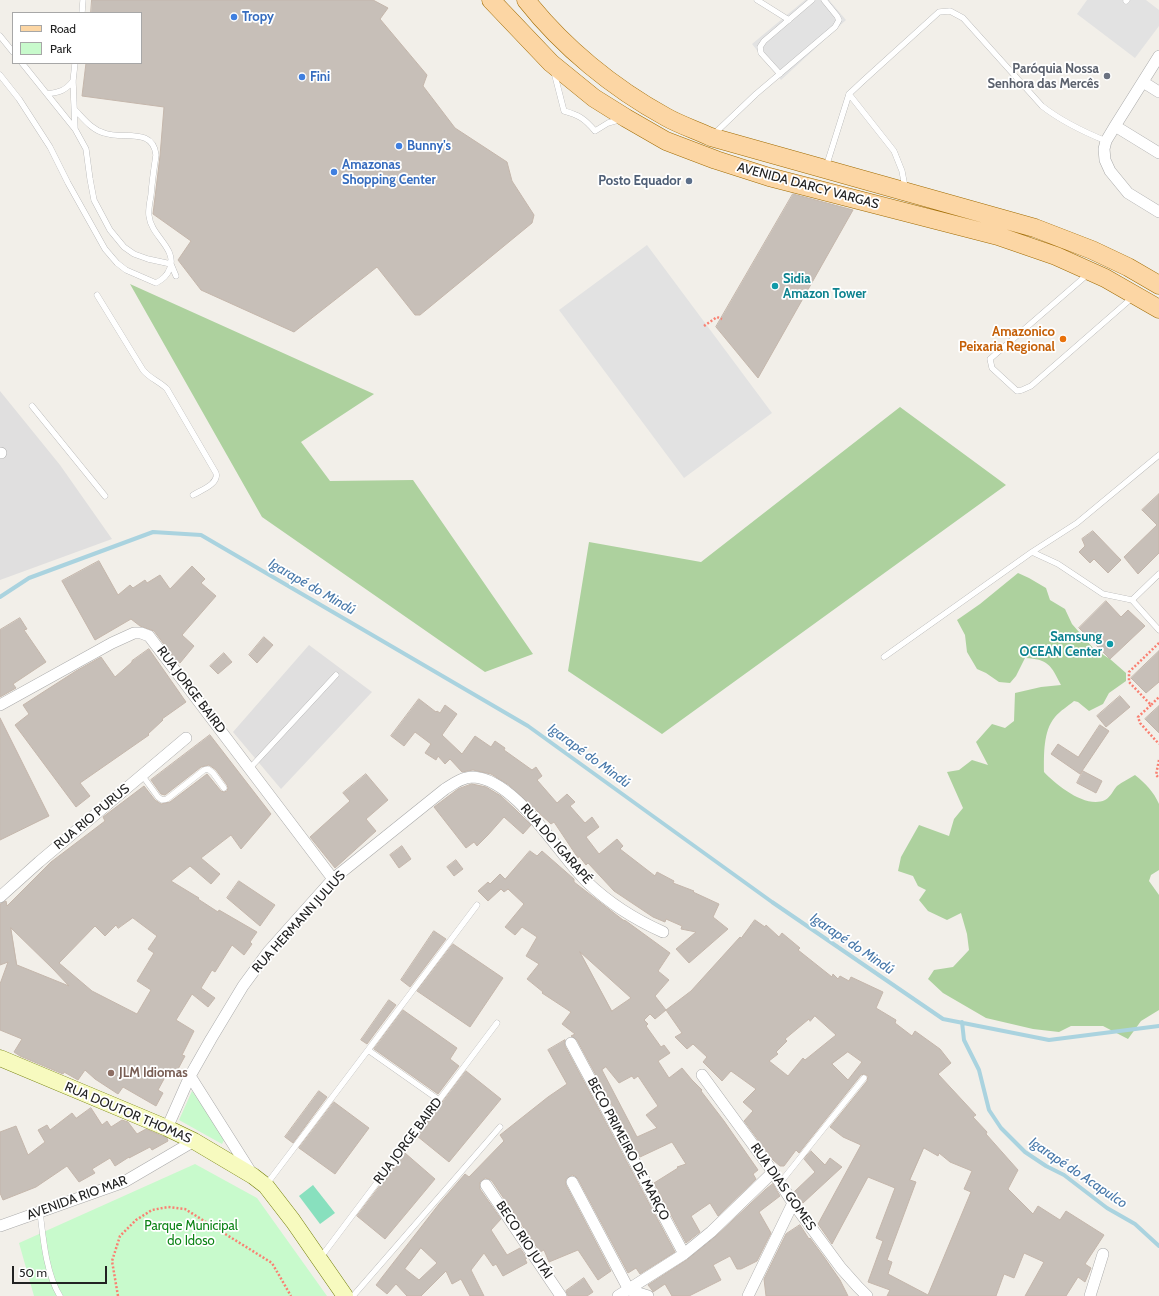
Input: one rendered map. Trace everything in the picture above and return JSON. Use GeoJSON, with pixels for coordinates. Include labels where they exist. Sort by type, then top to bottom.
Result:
{"type":"FeatureCollection","features":[{"type":"Feature","properties":{"kind":"main road","name":"AVENIDA DARCY VARGAS"},"geometry":{"type":"LineString","coordinates":[[491,0],[551,63],[594,98],[666,141],[716,160],[770,177],[998,236],[1056,256],[1091,271],[1159,309]]}},
{"type":"Feature","properties":{"kind":"main road","name":"AVENIDA DARCY VARGAS"},"geometry":{"type":"LineString","coordinates":[[526,0],[568,46],[615,86],[666,118],[711,137],[1035,228],[1092,250],[1128,267],[1159,285]]}},
{"type":"Feature","properties":{"kind":"street"},"geometry":{"type":"LineString","coordinates":[[1159,56],[1114,126],[1104,148],[1105,160],[1110,171],[1128,193],[1159,212]]}},
{"type":"Feature","properties":{"kind":"street"},"geometry":{"type":"LineString","coordinates":[[1143,82],[1159,92]]}},
{"type":"Feature","properties":{"kind":"street"},"geometry":{"type":"LineString","coordinates":[[1114,126],[1159,153]]}},
{"type":"Feature","properties":{"kind":"street","name":"RUA JORGE BAIRD"},"geometry":{"type":"LineString","coordinates":[[0,705],[112,643],[134,633],[142,633],[149,636],[333,880]]}},
{"type":"Feature","properties":{"kind":"street","name":"RUA RIO PURUS"},"geometry":{"type":"LineString","coordinates":[[0,897],[39,862],[186,738]]}},
{"type":"Feature","properties":{"kind":"street","name":"RUA DO IGARAPÉ"},"geometry":{"type":"LineString","coordinates":[[445,789],[459,780],[472,777],[497,785],[520,802],[573,867],[588,883],[613,904],[645,924],[663,932]]}},
{"type":"Feature","properties":{"kind":"street","name":"RUA HERMANN JULIUS"},"geometry":{"type":"LineString","coordinates":[[166,1128],[190,1076],[243,986],[268,952],[333,880],[445,789]]}},
{"type":"Feature","properties":{"kind":"street","name":"BECO PRIMEIRO DE MARÇO"},"geometry":{"type":"LineString","coordinates":[[571,1043],[684,1254]]}},
{"type":"Feature","properties":{"kind":"street","name":"RUA DOUTOR THOMAS"},"geometry":{"type":"LineString","coordinates":[[0,1058],[166,1128],[194,1142],[253,1176],[266,1186],[293,1221],[345,1296]]}},
{"type":"Feature","properties":{"kind":"street","name":"RUA DOUTOR THOMAS"},"geometry":{"type":"LineString","coordinates":[[190,1076],[253,1176]]}},
{"type":"Feature","properties":{"kind":"street","name":"RUA DIAS GOMES"},"geometry":{"type":"LineString","coordinates":[[702,1076],[773,1172],[793,1203],[841,1268],[867,1296]]}},
{"type":"Feature","properties":{"kind":"street","name":"AVENIDA RIO MAR"},"geometry":{"type":"LineString","coordinates":[[0,1226],[124,1182],[194,1142]]}},
{"type":"Feature","properties":{"kind":"street"},"geometry":{"type":"LineString","coordinates":[[618,1296],[630,1290],[684,1254],[711,1232],[773,1172]]}},
{"type":"Feature","properties":{"kind":"street"},"geometry":{"type":"LineString","coordinates":[[572,1182],[630,1290],[648,1296]]}},
{"type":"Feature","properties":{"kind":"street","name":"BECO RIO JUTÁI"},"geometry":{"type":"LineString","coordinates":[[486,1185],[561,1296]]}},
{"type":"Feature","properties":{"kind":"street"},"geometry":{"type":"LineString","coordinates":[[748,1296],[793,1203]]}},
{"type":"Feature","properties":{"kind":"street"},"geometry":{"type":"LineString","coordinates":[[1090,1296],[1103,1254]]}},
{"type":"Feature","properties":{"kind":"lane"},"geometry":{"type":"LineString","coordinates":[[82,12],[83,0]]}},
{"type":"Feature","properties":{"kind":"lane"},"geometry":{"type":"LineString","coordinates":[[757,0],[789,20]]}},
{"type":"Feature","properties":{"kind":"lane"},"geometry":{"type":"LineString","coordinates":[[780,74],[761,53],[760,47],[764,41],[812,0]]}},
{"type":"Feature","properties":{"kind":"lane"},"geometry":{"type":"LineString","coordinates":[[711,137],[780,74],[835,27],[839,20],[824,0]]}},
{"type":"Feature","properties":{"kind":"lane"},"geometry":{"type":"LineString","coordinates":[[826,169],[849,94],[939,12],[950,11],[963,18],[1042,106],[1084,131],[1106,141]]}},
{"type":"Feature","properties":{"kind":"lane"},"geometry":{"type":"LineString","coordinates":[[0,36],[12,51]]}},
{"type":"Feature","properties":{"kind":"lane"},"geometry":{"type":"LineString","coordinates":[[551,63],[564,111],[578,115],[595,131],[608,123],[626,118]]}},
{"type":"Feature","properties":{"kind":"lane"},"geometry":{"type":"LineString","coordinates":[[23,64],[75,129],[86,150],[94,200],[110,230],[124,248],[134,254],[171,264]]}},
{"type":"Feature","properties":{"kind":"lane"},"geometry":{"type":"LineString","coordinates":[[75,64],[73,81],[75,129]]}},
{"type":"Feature","properties":{"kind":"lane"},"geometry":{"type":"LineString","coordinates":[[0,75],[19,99],[50,147],[68,184],[105,249],[117,263],[136,275],[156,283],[165,278],[168,274],[171,264],[171,257],[152,228],[149,216],[156,155],[152,141],[147,138],[106,134],[101,132],[90,125],[75,110]]}},
{"type":"Feature","properties":{"kind":"lane"},"geometry":{"type":"LineString","coordinates":[[47,94],[58,92],[67,88],[73,81]]}},
{"type":"Feature","properties":{"kind":"lane"},"geometry":{"type":"LineString","coordinates":[[849,94],[894,151],[902,171],[905,192]]}},
{"type":"Feature","properties":{"kind":"lane"},"geometry":{"type":"LineString","coordinates":[[171,264],[176,276]]}},
{"type":"Feature","properties":{"kind":"lane"},"geometry":{"type":"LineString","coordinates":[[1091,271],[990,359],[992,368],[1017,391],[1030,386],[1135,295]]}},
{"type":"Feature","properties":{"kind":"lane"},"geometry":{"type":"LineString","coordinates":[[97,295],[143,370],[146,374],[162,384],[166,389],[216,472],[217,477],[215,481],[193,495]]}},
{"type":"Feature","properties":{"kind":"lane"},"geometry":{"type":"LineString","coordinates":[[32,406],[105,496]]}},
{"type":"Feature","properties":{"kind":"lane"},"geometry":{"type":"LineString","coordinates":[[884,658],[1032,552],[1077,523],[1159,454]]}},
{"type":"Feature","properties":{"kind":"lane"},"geometry":{"type":"LineString","coordinates":[[1032,552],[1058,564],[1103,594],[1132,600],[1159,630]]}},
{"type":"Feature","properties":{"kind":"lane"},"geometry":{"type":"LineString","coordinates":[[1132,600],[1159,574]]}},
{"type":"Feature","properties":{"kind":"lane"},"geometry":{"type":"LineString","coordinates":[[250,768],[336,675]]}},
{"type":"Feature","properties":{"kind":"lane"},"geometry":{"type":"LineString","coordinates":[[142,775],[158,797],[162,800],[167,799],[204,770],[208,769],[213,773],[224,788]]}},
{"type":"Feature","properties":{"kind":"lane"},"geometry":{"type":"LineString","coordinates":[[266,1186],[477,905]]}},
{"type":"Feature","properties":{"kind":"lane","name":"RUA JORGE BAIRD"},"geometry":{"type":"LineString","coordinates":[[319,1259],[497,1023]]}},
{"type":"Feature","properties":{"kind":"lane"},"geometry":{"type":"LineString","coordinates":[[368,1050],[439,1100]]}},
{"type":"Feature","properties":{"kind":"lane"},"geometry":{"type":"LineString","coordinates":[[780,1184],[864,1078]]}},
{"type":"Feature","properties":{"kind":"lane"},"geometry":{"type":"LineString","coordinates":[[353,1296],[500,1127]]}},
{"type":"Feature","properties":{"kind":"lane"},"geometry":{"type":"LineString","coordinates":[[40,1212],[45,1247],[52,1277],[60,1296]]}},
{"type":"Feature","properties":{"kind":"path"},"geometry":{"type":"LineString","coordinates":[[704,326],[717,317],[722,319]]}},
{"type":"Feature","properties":{"kind":"path"},"geometry":{"type":"LineString","coordinates":[[1150,705],[1129,682],[1129,672],[1159,643]]}},
{"type":"Feature","properties":{"kind":"path"},"geometry":{"type":"LineString","coordinates":[[1159,697],[1138,716],[1140,723],[1159,744]]}},
{"type":"Feature","properties":{"kind":"path"},"geometry":{"type":"LineString","coordinates":[[1159,760],[1156,775],[1159,778]]}},
{"type":"Feature","properties":{"kind":"path"},"geometry":{"type":"LineString","coordinates":[[118,1296],[112,1261],[120,1236],[136,1220],[152,1210],[168,1207],[186,1209],[272,1263],[291,1296]]}},
{"type":"Feature","properties":{"kind":"shaded area"},"geometry":{"type":"Polygon","coordinates":[[[805,0],[829,0],[846,20],[781,80],[752,44],[805,0]]]}},
{"type":"Feature","properties":{"kind":"shaded area"},"geometry":{"type":"Polygon","coordinates":[[[1087,0],[1146,0],[1159,10],[1159,26],[1135,58],[1077,14],[1087,0]]]}},
{"type":"Feature","properties":{"kind":"shaded area"},"geometry":{"type":"Polygon","coordinates":[[[647,245],[772,413],[684,478],[559,310],[647,245]]]}},
{"type":"Feature","properties":{"kind":"shaded area"},"geometry":{"type":"Polygon","coordinates":[[[0,391],[60,465],[112,539],[0,580],[0,391]]]}},
{"type":"Feature","properties":{"kind":"shaded area"},"geometry":{"type":"Polygon","coordinates":[[[309,645],[372,692],[281,789],[233,732],[309,645]]]}},
{"type":"Feature","properties":{"kind":"green space"},"geometry":{"type":"Polygon","coordinates":[[[130,284],[374,394],[301,442],[330,481],[413,480],[533,654],[485,672],[262,517],[130,284]]]}},
{"type":"Feature","properties":{"kind":"green space"},"geometry":{"type":"Polygon","coordinates":[[[900,407],[1006,485],[662,734],[568,671],[589,542],[701,562],[900,407]]]}},
{"type":"Feature","properties":{"kind":"green space"},"geometry":{"type":"Polygon","coordinates":[[[1018,573],[1046,588],[1050,600],[1065,609],[1072,624],[1094,649],[1110,659],[1126,673],[1126,681],[1109,693],[1103,704],[1089,711],[1078,702],[1074,701],[1055,717],[1046,736],[1044,772],[1056,783],[1072,794],[1081,799],[1097,802],[1107,799],[1117,786],[1135,775],[1149,788],[1159,804],[1159,870],[1151,875],[1149,881],[1159,895],[1159,1010],[1141,1021],[1128,1039],[1103,1026],[1071,1026],[1059,1032],[1033,1029],[986,1018],[943,993],[928,979],[934,970],[953,967],[969,950],[967,934],[961,913],[947,920],[928,911],[919,900],[926,890],[918,886],[913,876],[898,871],[901,857],[919,825],[949,836],[954,819],[963,808],[947,772],[959,770],[972,760],[988,765],[976,742],[992,724],[1005,728],[1014,721],[1015,693],[1041,687],[1061,685],[1048,664],[1039,660],[1025,658],[1016,676],[1010,683],[999,682],[977,669],[967,652],[965,635],[957,620],[980,604],[1018,573]]]}},
{"type":"Feature","properties":{"kind":"green space"},"geometry":{"type":"Polygon","coordinates":[[[192,1091],[225,1138],[222,1144],[179,1120],[192,1091]]]}},
{"type":"Feature","properties":{"kind":"green space","name":"Parque Municipal do Idoso"},"geometry":{"type":"Polygon","coordinates":[[[195,1164],[257,1198],[327,1296],[34,1296],[19,1243],[195,1164]]]}},
{"type":"Feature","properties":{"kind":"green space"},"geometry":{"type":"Polygon","coordinates":[[[313,1185],[335,1213],[320,1224],[299,1196],[313,1185]]]}},
{"type":"Feature","properties":{"kind":"building","name":"Amazonas Shopping Center"},"geometry":{"type":"Polygon","coordinates":[[[92,0],[373,0],[388,8],[380,19],[427,75],[423,86],[455,128],[507,162],[512,181],[534,215],[532,223],[420,315],[415,315],[377,267],[294,332],[201,290],[178,260],[191,241],[153,214],[164,107],[82,96],[86,64],[142,64],[142,12],[91,12],[92,0]]]}},
{"type":"Feature","properties":{"kind":"building","name":"Sidia Amazon Tower"},"geometry":{"type":"Polygon","coordinates":[[[793,194],[853,210],[758,378],[716,327],[793,194]]]}},
{"type":"Feature","properties":{"kind":"building"},"geometry":{"type":"Polygon","coordinates":[[[1159,494],[1159,553],[1138,574],[1124,557],[1157,525],[1142,510],[1159,494]]]}},
{"type":"Feature","properties":{"kind":"building"},"geometry":{"type":"Polygon","coordinates":[[[1093,531],[1121,560],[1108,573],[1094,559],[1090,563],[1079,552],[1085,546],[1082,539],[1093,531]]]}},
{"type":"Feature","properties":{"kind":"building"},"geometry":{"type":"Polygon","coordinates":[[[99,561],[118,595],[130,585],[133,588],[145,580],[147,583],[160,575],[170,589],[192,566],[205,579],[201,583],[216,596],[182,635],[194,646],[180,663],[175,659],[154,631],[140,626],[131,619],[95,640],[62,581],[99,561]]]}},
{"type":"Feature","properties":{"kind":"building","name":"Samsung OCEAN Center"},"geometry":{"type":"Polygon","coordinates":[[[1106,601],[1121,617],[1128,610],[1145,626],[1110,659],[1079,628],[1106,601]]]}},
{"type":"Feature","properties":{"kind":"building"},"geometry":{"type":"Polygon","coordinates":[[[20,618],[27,629],[24,630],[46,662],[13,684],[16,688],[0,697],[0,630],[20,618]]]}},
{"type":"Feature","properties":{"kind":"building"},"geometry":{"type":"Polygon","coordinates":[[[264,637],[273,645],[257,663],[249,655],[264,637]]]}},
{"type":"Feature","properties":{"kind":"building"},"geometry":{"type":"Polygon","coordinates":[[[149,649],[186,702],[162,719],[163,720],[148,734],[149,735],[80,783],[90,796],[76,807],[15,725],[29,714],[23,705],[101,657],[115,677],[132,661],[149,649]]]}},
{"type":"Feature","properties":{"kind":"building"},"geometry":{"type":"Polygon","coordinates":[[[1159,651],[1159,682],[1146,693],[1131,678],[1159,651]]]}},
{"type":"Feature","properties":{"kind":"building"},"geometry":{"type":"Polygon","coordinates":[[[224,653],[232,662],[218,674],[210,666],[224,653]]]}},
{"type":"Feature","properties":{"kind":"building"},"geometry":{"type":"Polygon","coordinates":[[[1120,696],[1130,707],[1106,727],[1097,716],[1120,696]]]}},
{"type":"Feature","properties":{"kind":"building"},"geometry":{"type":"Polygon","coordinates":[[[419,699],[436,712],[437,711],[440,713],[445,705],[457,714],[442,735],[462,754],[475,736],[491,747],[495,741],[505,748],[504,750],[532,770],[536,767],[542,776],[537,780],[557,803],[567,794],[575,802],[570,806],[585,823],[592,817],[599,827],[586,837],[599,854],[617,839],[623,846],[620,849],[655,876],[657,872],[674,881],[673,883],[694,891],[693,892],[719,904],[713,917],[728,929],[689,963],[676,949],[696,932],[681,929],[682,926],[666,919],[665,922],[653,917],[614,891],[588,863],[586,865],[579,856],[578,858],[554,822],[551,824],[509,785],[491,774],[473,770],[462,772],[450,759],[445,764],[438,756],[436,760],[425,753],[431,744],[415,732],[404,746],[391,736],[419,699]]]}},
{"type":"Feature","properties":{"kind":"building"},"geometry":{"type":"Polygon","coordinates":[[[1159,706],[1159,733],[1145,719],[1159,706]]]}},
{"type":"Feature","properties":{"kind":"building"},"geometry":{"type":"Polygon","coordinates":[[[0,718],[49,816],[0,840],[0,718]]]}},
{"type":"Feature","properties":{"kind":"building"},"geometry":{"type":"Polygon","coordinates":[[[1100,725],[1109,731],[1080,774],[1051,754],[1058,744],[1078,757],[1100,725]]]}},
{"type":"Feature","properties":{"kind":"building"},"geometry":{"type":"Polygon","coordinates":[[[210,735],[271,814],[241,849],[231,835],[201,858],[220,874],[211,884],[190,866],[171,881],[199,898],[198,899],[218,912],[219,910],[257,932],[250,942],[252,944],[244,955],[232,945],[215,972],[212,970],[201,988],[215,998],[208,1007],[192,994],[176,1020],[194,1031],[182,1055],[185,1056],[177,1071],[170,1068],[158,1090],[163,1093],[156,1106],[123,1087],[118,1094],[95,1079],[85,1070],[78,1080],[64,1072],[63,1074],[20,1056],[14,1052],[22,1039],[0,1030],[0,984],[8,962],[0,965],[0,904],[6,901],[7,906],[51,862],[105,821],[103,817],[144,786],[155,800],[161,804],[170,802],[207,774],[221,791],[227,791],[228,788],[216,770],[209,765],[201,767],[165,795],[161,794],[151,780],[210,735]],[[133,918],[118,928],[116,925],[105,936],[95,926],[59,963],[92,991],[137,1014],[151,990],[137,981],[154,953],[148,949],[157,936],[133,918]],[[11,928],[17,965],[69,986],[53,969],[11,928]]]}},
{"type":"Feature","properties":{"kind":"building"},"geometry":{"type":"Polygon","coordinates":[[[1083,771],[1102,781],[1096,793],[1077,783],[1083,771]]]}},
{"type":"Feature","properties":{"kind":"building"},"geometry":{"type":"Polygon","coordinates":[[[366,774],[388,800],[366,819],[376,831],[335,868],[310,837],[350,801],[343,793],[366,774]]]}},
{"type":"Feature","properties":{"kind":"building"},"geometry":{"type":"Polygon","coordinates":[[[472,784],[486,787],[501,796],[531,825],[523,834],[504,817],[477,846],[474,842],[466,848],[434,807],[458,789],[472,784]]]}},
{"type":"Feature","properties":{"kind":"building"},"geometry":{"type":"Polygon","coordinates":[[[402,846],[411,859],[399,868],[390,855],[402,846]]]}},
{"type":"Feature","properties":{"kind":"building"},"geometry":{"type":"Polygon","coordinates":[[[530,851],[537,856],[542,851],[574,879],[574,882],[623,920],[670,953],[658,971],[669,980],[655,996],[666,1010],[655,1019],[650,1014],[644,1020],[648,1024],[646,1026],[661,1047],[664,1045],[670,1053],[658,1061],[669,1078],[682,1068],[702,1090],[701,1091],[758,1170],[753,1174],[756,1179],[718,1216],[710,1203],[691,1216],[700,1232],[686,1243],[654,1183],[678,1168],[677,1167],[686,1164],[672,1142],[640,1157],[577,1040],[571,1036],[575,1034],[562,1024],[571,1012],[542,993],[543,992],[527,979],[539,964],[526,956],[537,937],[522,927],[515,935],[505,927],[524,904],[508,889],[504,892],[501,889],[488,901],[478,891],[488,882],[490,884],[500,874],[505,879],[530,851]],[[580,952],[612,1011],[631,998],[580,952]],[[606,1067],[602,1070],[637,1137],[657,1128],[646,1115],[658,1106],[638,1076],[634,1079],[632,1076],[619,1083],[606,1067]]]}},
{"type":"Feature","properties":{"kind":"building"},"geometry":{"type":"Polygon","coordinates":[[[456,860],[463,869],[454,876],[447,867],[456,860]]]}},
{"type":"Feature","properties":{"kind":"building"},"geometry":{"type":"Polygon","coordinates":[[[239,881],[275,905],[260,926],[227,898],[239,881]]]}},
{"type":"Feature","properties":{"kind":"building"},"geometry":{"type":"Polygon","coordinates":[[[755,920],[765,927],[766,925],[779,937],[782,933],[800,948],[798,950],[832,977],[833,974],[838,979],[840,976],[849,981],[851,977],[883,992],[876,1008],[896,1020],[895,1023],[912,1036],[915,1031],[940,1049],[951,1063],[938,1074],[976,1115],[973,1117],[1018,1170],[1008,1189],[1033,1214],[1038,1206],[1060,1220],[1066,1211],[1104,1235],[1085,1264],[1091,1268],[1085,1282],[1078,1277],[1066,1296],[1025,1296],[1044,1262],[1024,1253],[1014,1278],[1004,1274],[996,1296],[887,1296],[890,1290],[868,1282],[883,1241],[876,1238],[895,1188],[868,1177],[832,1244],[818,1224],[861,1145],[843,1137],[830,1127],[867,1081],[868,1076],[864,1074],[861,1075],[799,1153],[796,1150],[784,1166],[780,1166],[773,1160],[744,1121],[753,1111],[743,1102],[756,1089],[731,1071],[722,1081],[703,1062],[707,1057],[693,1044],[687,1049],[675,1037],[682,1033],[666,1010],[691,991],[740,937],[741,938],[755,920]],[[815,1016],[810,1021],[809,1019],[785,1039],[787,1041],[776,1052],[778,1054],[769,1061],[788,1076],[803,1058],[805,1060],[836,1035],[815,1016]],[[848,1052],[832,1064],[848,1080],[862,1062],[848,1052]],[[924,1148],[910,1180],[916,1182],[887,1260],[892,1262],[888,1274],[928,1295],[971,1192],[964,1189],[972,1171],[950,1162],[939,1153],[938,1156],[924,1148]]]}},
{"type":"Feature","properties":{"kind":"building"},"geometry":{"type":"Polygon","coordinates":[[[434,931],[446,939],[410,987],[401,980],[434,931]]]}},
{"type":"Feature","properties":{"kind":"building"},"geometry":{"type":"Polygon","coordinates":[[[453,944],[503,978],[470,1027],[417,991],[453,944]]]}},
{"type":"Feature","properties":{"kind":"building"},"geometry":{"type":"Polygon","coordinates":[[[389,1000],[396,1005],[367,1044],[361,1040],[389,1000]]]}},
{"type":"Feature","properties":{"kind":"building"},"geometry":{"type":"Polygon","coordinates":[[[403,1010],[457,1048],[450,1059],[459,1066],[438,1094],[374,1049],[403,1010]]]}},
{"type":"Feature","properties":{"kind":"building"},"geometry":{"type":"Polygon","coordinates":[[[565,1040],[565,1046],[675,1252],[640,1274],[636,1268],[628,1273],[578,1179],[572,1175],[566,1179],[566,1185],[611,1271],[598,1280],[578,1250],[549,1262],[544,1250],[540,1252],[492,1181],[485,1178],[480,1182],[480,1189],[501,1219],[491,1230],[507,1255],[520,1248],[527,1258],[525,1259],[527,1263],[503,1276],[496,1264],[493,1266],[484,1253],[471,1270],[484,1296],[470,1296],[461,1279],[452,1284],[446,1271],[421,1296],[407,1296],[396,1284],[387,1294],[376,1285],[439,1204],[465,1174],[469,1177],[504,1141],[500,1135],[567,1084],[548,1050],[565,1040]],[[421,1248],[405,1269],[419,1280],[437,1263],[421,1248]]]}},
{"type":"Feature","properties":{"kind":"building"},"geometry":{"type":"Polygon","coordinates":[[[466,1071],[501,1099],[449,1162],[417,1136],[466,1071]]]}},
{"type":"Feature","properties":{"kind":"building"},"geometry":{"type":"Polygon","coordinates":[[[319,1091],[327,1097],[293,1143],[285,1137],[319,1091]]]}},
{"type":"Feature","properties":{"kind":"building"},"geometry":{"type":"Polygon","coordinates":[[[334,1102],[369,1128],[335,1174],[299,1148],[334,1102]]]}},
{"type":"Feature","properties":{"kind":"building"},"geometry":{"type":"Polygon","coordinates":[[[91,1108],[102,1125],[107,1121],[111,1127],[122,1120],[128,1122],[137,1134],[146,1129],[167,1138],[168,1141],[152,1150],[150,1147],[129,1157],[115,1166],[110,1158],[92,1169],[95,1173],[79,1182],[67,1166],[36,1187],[3,1200],[0,1193],[0,1132],[16,1126],[28,1155],[45,1142],[38,1130],[47,1125],[50,1130],[72,1113],[76,1118],[91,1108]]]}},
{"type":"Feature","properties":{"kind":"building"},"geometry":{"type":"Polygon","coordinates":[[[811,1151],[825,1165],[830,1158],[842,1167],[803,1203],[794,1192],[815,1172],[804,1159],[811,1151]]]}},
{"type":"Feature","properties":{"kind":"building"},"geometry":{"type":"Polygon","coordinates":[[[405,1153],[435,1179],[385,1239],[357,1216],[405,1153]]]}},
{"type":"Feature","properties":{"kind":"building"},"geometry":{"type":"Polygon","coordinates":[[[773,1184],[780,1196],[759,1212],[771,1233],[757,1261],[741,1269],[737,1269],[730,1256],[713,1265],[721,1280],[689,1296],[672,1296],[665,1284],[653,1292],[648,1285],[688,1259],[715,1237],[773,1184]]]}},
{"type":"Feature","properties":{"kind":"building"},"geometry":{"type":"Polygon","coordinates":[[[800,1225],[840,1280],[848,1296],[766,1296],[764,1279],[786,1234],[800,1225]]]}},
{"type":"Feature","properties":{"kind":"building"},"geometry":{"type":"Polygon","coordinates":[[[584,1278],[593,1292],[587,1296],[568,1296],[566,1291],[584,1278]]]}},
{"type":"Feature","properties":{"kind":"waterway","name":"Igarapé do Mindú"},"geometry":{"type":"LineString","coordinates":[[0,597],[29,578],[153,532],[201,535],[528,726],[772,902],[943,1019],[1049,1040],[1159,1026]]}},
{"type":"Feature","properties":{"kind":"waterway","name":"Igarapé do Acapulco"},"geometry":{"type":"LineString","coordinates":[[962,1022],[964,1040],[979,1070],[989,1110],[1001,1128],[1025,1152],[1046,1166],[1064,1175],[1107,1208],[1135,1224],[1159,1246]]}},
{"type":"Feature","properties":{"kind":"place","name":"Tropy"},"geometry":{"type":"Point","coordinates":[234,17]}},
{"type":"Feature","properties":{"kind":"place","name":"Paróquia Nossa Senhora das Mercês"},"geometry":{"type":"Point","coordinates":[1107,76]}},
{"type":"Feature","properties":{"kind":"place","name":"Fini"},"geometry":{"type":"Point","coordinates":[302,77]}},
{"type":"Feature","properties":{"kind":"place","name":"Bunny's"},"geometry":{"type":"Point","coordinates":[399,146]}},
{"type":"Feature","properties":{"kind":"place","name":"Amazonas Shopping Center"},"geometry":{"type":"Point","coordinates":[334,172]}},
{"type":"Feature","properties":{"kind":"place","name":"Posto Equador"},"geometry":{"type":"Point","coordinates":[689,181]}},
{"type":"Feature","properties":{"kind":"place","name":"Sidia Amazon Tower"},"geometry":{"type":"Point","coordinates":[775,286]}},
{"type":"Feature","properties":{"kind":"place","name":"Amazonico Peixaria Regional"},"geometry":{"type":"Point","coordinates":[1063,339]}},
{"type":"Feature","properties":{"kind":"place","name":"Samsung OCEAN Center"},"geometry":{"type":"Point","coordinates":[1110,644]}},
{"type":"Feature","properties":{"kind":"place","name":"JLM Idiomas"},"geometry":{"type":"Point","coordinates":[111,1073]}}]}
